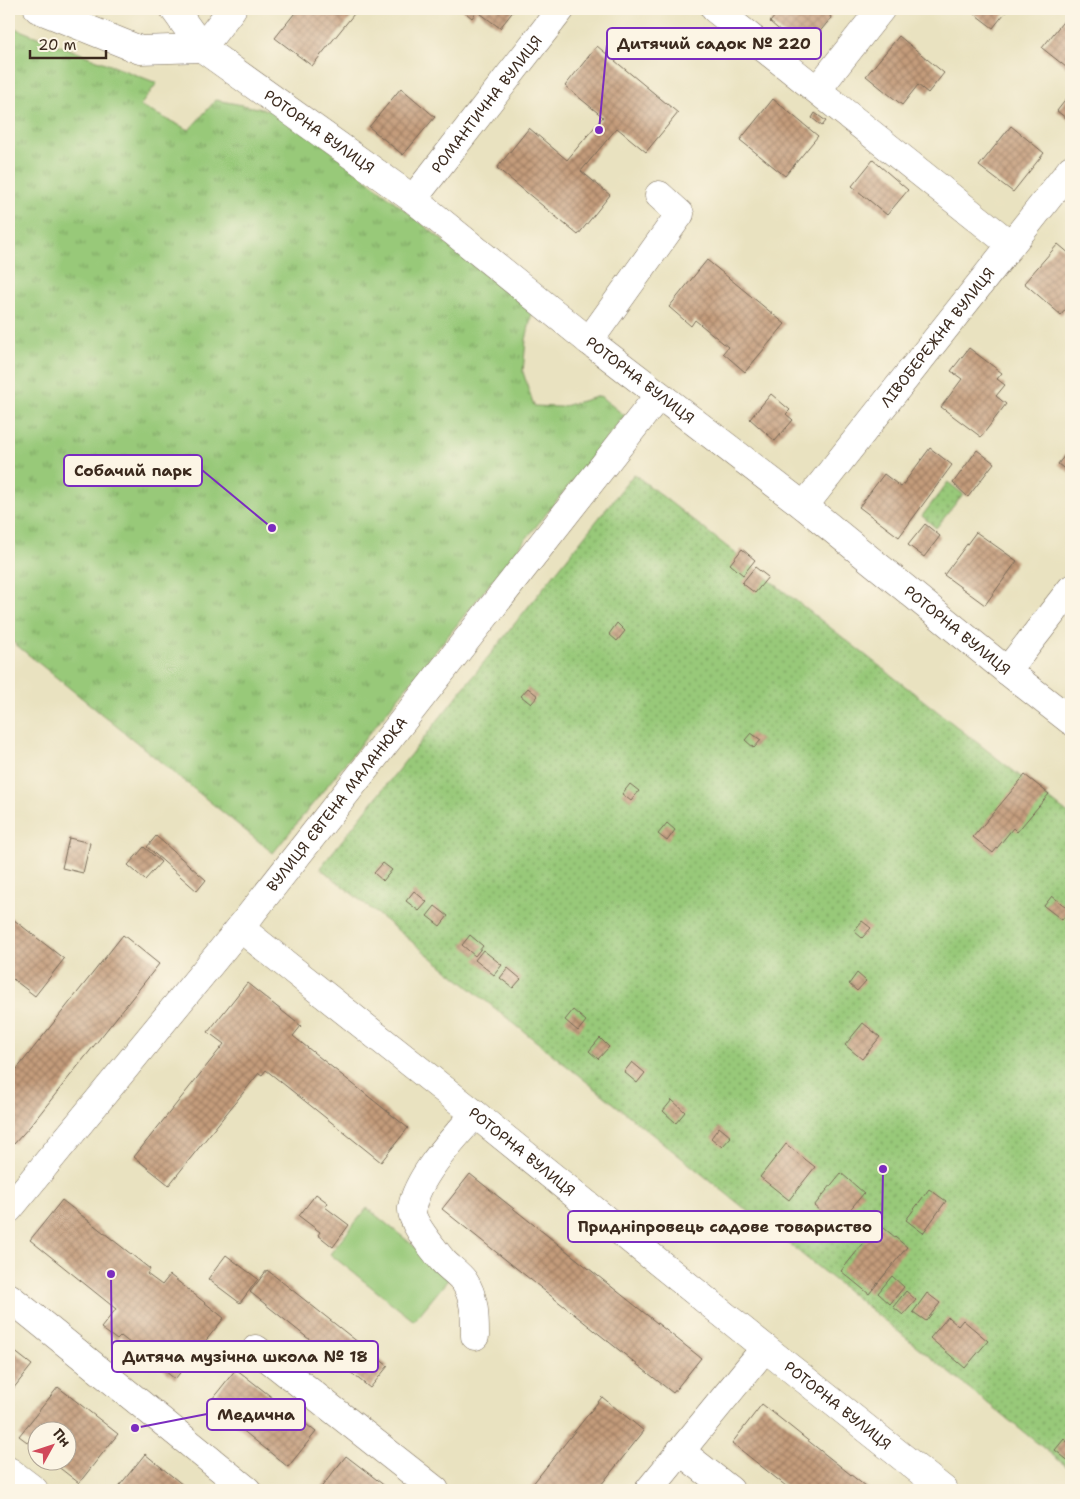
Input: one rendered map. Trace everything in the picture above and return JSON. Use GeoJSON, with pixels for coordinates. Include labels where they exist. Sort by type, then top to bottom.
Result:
{"type":"FeatureCollection","features":[{"type":"Feature","properties":{"kind":"street"},"geometry":{"type":"LineString","coordinates":[[38,9],[140,50],[202,48],[232,9]]}},
{"type":"Feature","properties":{"kind":"street","name":"РОТОРНА ВУЛИЦЯ"},"geometry":{"type":"LineString","coordinates":[[174,9],[202,48],[413,199],[589,341],[804,506],[1071,721]]}},
{"type":"Feature","properties":{"kind":"street","name":"РОМАНТИЧНА ВУЛИЦЯ"},"geometry":{"type":"LineString","coordinates":[[413,199],[561,9]]}},
{"type":"Feature","properties":{"kind":"street"},"geometry":{"type":"LineString","coordinates":[[715,9],[1011,245]]}},
{"type":"Feature","properties":{"kind":"street"},"geometry":{"type":"LineString","coordinates":[[817,90],[881,9]]}},
{"type":"Feature","properties":{"kind":"street","name":"ЛІВОБЕРЕЖНА ВУЛИЦЯ"},"geometry":{"type":"LineString","coordinates":[[804,506],[1071,169]]}},
{"type":"Feature","properties":{"kind":"street"},"geometry":{"type":"LineString","coordinates":[[589,341],[680,214],[659,195]]}},
{"type":"Feature","properties":{"kind":"street","name":"ВУЛИЦЯ ЄВГЕНА МАЛАНЮКА"},"geometry":{"type":"LineString","coordinates":[[9,1209],[240,928],[659,395]]}},
{"type":"Feature","properties":{"kind":"street"},"geometry":{"type":"LineString","coordinates":[[1007,671],[1071,589]]}},
{"type":"Feature","properties":{"kind":"street","name":"РОТОРНА ВУЛИЦЯ"},"geometry":{"type":"LineString","coordinates":[[240,928],[944,1490]]}},
{"type":"Feature","properties":{"kind":"street"},"geometry":{"type":"LineString","coordinates":[[475,1114],[437,1159],[418,1190],[412,1208],[414,1220],[442,1260],[464,1281],[475,1308],[476,1336]]}},
{"type":"Feature","properties":{"kind":"street"},"geometry":{"type":"LineString","coordinates":[[9,1298],[240,1488]]}},
{"type":"Feature","properties":{"kind":"street"},"geometry":{"type":"LineString","coordinates":[[649,1490],[765,1348]]}},
{"type":"Feature","properties":{"kind":"street"},"geometry":{"type":"LineString","coordinates":[[256,1349],[435,1490]]}},
{"type":"Feature","properties":{"kind":"street"},"geometry":{"type":"LineString","coordinates":[[680,1451],[730,1490]]}},
{"type":"Feature","properties":{"kind":"street"},"geometry":{"type":"LineString","coordinates":[[9,1471],[34,1490]]}},
{"type":"Feature","properties":{"kind":"green space"},"geometry":{"type":"Polygon","coordinates":[[[9,26],[157,83],[140,106],[189,130],[216,100],[284,113],[532,312],[526,340],[523,372],[534,406],[560,407],[600,396],[625,416],[273,853],[9,639],[9,26]]]}},
{"type":"Feature","properties":{"kind":"green space"},"geometry":{"type":"Polygon","coordinates":[[[634,474],[1071,816],[1071,1470],[320,868],[634,474]]]}},
{"type":"Feature","properties":{"kind":"green space"},"geometry":{"type":"Polygon","coordinates":[[[948,482],[963,494],[936,528],[922,516],[948,482]]]}},
{"type":"Feature","properties":{"kind":"green space"},"geometry":{"type":"Polygon","coordinates":[[[367,1208],[451,1276],[414,1321],[330,1254],[367,1208]]]}},
{"type":"Feature","properties":{"kind":"building"},"geometry":{"type":"Polygon","coordinates":[[[298,9],[358,9],[312,66],[275,38],[298,9]]]}},
{"type":"Feature","properties":{"kind":"building"},"geometry":{"type":"Polygon","coordinates":[[[461,9],[515,9],[500,28],[477,11],[472,18],[461,9]]]}},
{"type":"Feature","properties":{"kind":"building"},"geometry":{"type":"Polygon","coordinates":[[[781,9],[836,9],[804,51],[770,22],[781,9]]]}},
{"type":"Feature","properties":{"kind":"building"},"geometry":{"type":"Polygon","coordinates":[[[968,9],[1008,9],[993,28],[968,9]]]}},
{"type":"Feature","properties":{"kind":"building"},"geometry":{"type":"Polygon","coordinates":[[[1066,18],[1071,22],[1071,71],[1042,48],[1066,18]]]}},
{"type":"Feature","properties":{"kind":"building"},"geometry":{"type":"Polygon","coordinates":[[[899,36],[944,73],[928,93],[918,85],[902,105],[866,76],[899,36]]]}},
{"type":"Feature","properties":{"kind":"building"},"geometry":{"type":"Polygon","coordinates":[[[597,46],[678,113],[646,152],[617,128],[581,171],[610,195],[578,235],[497,168],[529,128],[567,160],[603,117],[565,86],[597,46]]]}},
{"type":"Feature","properties":{"kind":"building"},"geometry":{"type":"Polygon","coordinates":[[[401,88],[435,117],[403,155],[369,127],[401,88]]]}},
{"type":"Feature","properties":{"kind":"building"},"geometry":{"type":"Polygon","coordinates":[[[1071,93],[1071,122],[1057,111],[1071,93]]]}},
{"type":"Feature","properties":{"kind":"building"},"geometry":{"type":"Polygon","coordinates":[[[773,99],[818,136],[785,176],[740,140],[773,99]]]}},
{"type":"Feature","properties":{"kind":"building"},"geometry":{"type":"Polygon","coordinates":[[[815,113],[826,121],[822,126],[812,118],[815,113]]]}},
{"type":"Feature","properties":{"kind":"building"},"geometry":{"type":"Polygon","coordinates":[[[1011,126],[1044,153],[1013,192],[979,166],[1011,126]]]}},
{"type":"Feature","properties":{"kind":"building"},"geometry":{"type":"Polygon","coordinates":[[[873,160],[908,190],[887,215],[852,186],[873,160]]]}},
{"type":"Feature","properties":{"kind":"building"},"geometry":{"type":"Polygon","coordinates":[[[1058,244],[1071,255],[1071,303],[1061,315],[1024,283],[1058,244]]]}},
{"type":"Feature","properties":{"kind":"building"},"geometry":{"type":"Polygon","coordinates":[[[707,260],[785,324],[745,372],[723,353],[728,347],[695,320],[691,326],[669,307],[707,260]]]}},
{"type":"Feature","properties":{"kind":"building"},"geometry":{"type":"Polygon","coordinates":[[[969,348],[1002,373],[997,379],[1005,385],[996,396],[1006,404],[981,437],[941,407],[962,379],[951,371],[969,348]]]}},
{"type":"Feature","properties":{"kind":"building"},"geometry":{"type":"Polygon","coordinates":[[[771,394],[790,410],[786,414],[793,420],[775,441],[750,419],[771,394]]]}},
{"type":"Feature","properties":{"kind":"building"},"geometry":{"type":"Polygon","coordinates":[[[1071,447],[1071,474],[1058,464],[1071,447]]]}},
{"type":"Feature","properties":{"kind":"building"},"geometry":{"type":"Polygon","coordinates":[[[930,448],[952,465],[899,537],[859,507],[884,474],[901,487],[930,448]]]}},
{"type":"Feature","properties":{"kind":"building"},"geometry":{"type":"Polygon","coordinates":[[[977,450],[994,463],[968,497],[953,483],[977,450]]]}},
{"type":"Feature","properties":{"kind":"building"},"geometry":{"type":"Polygon","coordinates":[[[925,524],[940,536],[924,557],[908,545],[925,524]]]}},
{"type":"Feature","properties":{"kind":"building"},"geometry":{"type":"Polygon","coordinates":[[[976,532],[1017,561],[985,605],[944,575],[976,532]]]}},
{"type":"Feature","properties":{"kind":"building"},"geometry":{"type":"Polygon","coordinates":[[[742,549],[755,560],[743,575],[730,564],[742,549]]]}},
{"type":"Feature","properties":{"kind":"building"},"geometry":{"type":"Polygon","coordinates":[[[755,567],[768,577],[755,593],[742,583],[755,567]]]}},
{"type":"Feature","properties":{"kind":"building"},"geometry":{"type":"Polygon","coordinates":[[[617,623],[625,631],[617,641],[609,634],[617,623]]]}},
{"type":"Feature","properties":{"kind":"building"},"geometry":{"type":"Polygon","coordinates":[[[528,688],[538,696],[531,704],[521,696],[528,688]]]}},
{"type":"Feature","properties":{"kind":"building"},"geometry":{"type":"Polygon","coordinates":[[[751,733],[761,740],[754,748],[745,740],[751,733]]]}},
{"type":"Feature","properties":{"kind":"building"},"geometry":{"type":"Polygon","coordinates":[[[1025,775],[1049,794],[1017,832],[1013,828],[993,853],[973,837],[1025,775]]]}},
{"type":"Feature","properties":{"kind":"building"},"geometry":{"type":"Polygon","coordinates":[[[630,784],[639,791],[631,801],[622,794],[630,784]]]}},
{"type":"Feature","properties":{"kind":"building"},"geometry":{"type":"Polygon","coordinates":[[[667,823],[675,830],[667,841],[658,834],[667,823]]]}},
{"type":"Feature","properties":{"kind":"building"},"geometry":{"type":"Polygon","coordinates":[[[156,836],[206,880],[197,891],[147,847],[156,836]]]}},
{"type":"Feature","properties":{"kind":"building"},"geometry":{"type":"Polygon","coordinates":[[[69,838],[90,843],[83,873],[62,868],[69,838]]]}},
{"type":"Feature","properties":{"kind":"building"},"geometry":{"type":"Polygon","coordinates":[[[144,847],[161,862],[145,880],[128,865],[144,847]]]}},
{"type":"Feature","properties":{"kind":"building"},"geometry":{"type":"Polygon","coordinates":[[[383,863],[392,870],[383,881],[374,873],[383,863]]]}},
{"type":"Feature","properties":{"kind":"building"},"geometry":{"type":"Polygon","coordinates":[[[414,891],[427,902],[419,911],[406,901],[414,891]]]}},
{"type":"Feature","properties":{"kind":"building"},"geometry":{"type":"Polygon","coordinates":[[[1052,896],[1070,910],[1062,920],[1044,906],[1052,896]]]}},
{"type":"Feature","properties":{"kind":"building"},"geometry":{"type":"Polygon","coordinates":[[[435,906],[448,916],[440,926],[427,916],[435,906]]]}},
{"type":"Feature","properties":{"kind":"building"},"geometry":{"type":"Polygon","coordinates":[[[9,916],[64,959],[35,996],[9,976],[9,916]]]}},
{"type":"Feature","properties":{"kind":"building"},"geometry":{"type":"Polygon","coordinates":[[[862,921],[871,928],[862,938],[854,931],[862,921]]]}},
{"type":"Feature","properties":{"kind":"building"},"geometry":{"type":"Polygon","coordinates":[[[123,935],[159,964],[14,1144],[9,1139],[9,1079],[123,935]]]}},
{"type":"Feature","properties":{"kind":"building"},"geometry":{"type":"Polygon","coordinates":[[[470,935],[483,946],[475,956],[462,945],[470,935]]]}},
{"type":"Feature","properties":{"kind":"building"},"geometry":{"type":"Polygon","coordinates":[[[483,950],[502,965],[494,975],[475,960],[483,950]]]}},
{"type":"Feature","properties":{"kind":"building"},"geometry":{"type":"Polygon","coordinates":[[[508,968],[521,979],[513,988],[500,978],[508,968]]]}},
{"type":"Feature","properties":{"kind":"building"},"geometry":{"type":"Polygon","coordinates":[[[857,973],[866,981],[857,991],[849,984],[857,973]]]}},
{"type":"Feature","properties":{"kind":"building"},"geometry":{"type":"Polygon","coordinates":[[[247,983],[301,1026],[293,1036],[408,1128],[381,1162],[266,1070],[262,1075],[259,1073],[169,1185],[134,1157],[224,1044],[208,1032],[247,983]]]}},
{"type":"Feature","properties":{"kind":"building"},"geometry":{"type":"Polygon","coordinates":[[[573,1010],[586,1021],[578,1031],[565,1020],[573,1010]]]}},
{"type":"Feature","properties":{"kind":"building"},"geometry":{"type":"Polygon","coordinates":[[[863,1023],[880,1037],[862,1059],[845,1045],[863,1023]]]}},
{"type":"Feature","properties":{"kind":"building"},"geometry":{"type":"Polygon","coordinates":[[[600,1038],[609,1047],[598,1059],[589,1051],[600,1038]]]}},
{"type":"Feature","properties":{"kind":"building"},"geometry":{"type":"Polygon","coordinates":[[[632,1062],[645,1073],[637,1083],[624,1072],[632,1062]]]}},
{"type":"Feature","properties":{"kind":"building"},"geometry":{"type":"Polygon","coordinates":[[[672,1100],[685,1112],[676,1123],[663,1111],[672,1100]]]}},
{"type":"Feature","properties":{"kind":"building"},"geometry":{"type":"Polygon","coordinates":[[[719,1127],[731,1137],[722,1147],[711,1138],[719,1127]]]}},
{"type":"Feature","properties":{"kind":"building"},"geometry":{"type":"Polygon","coordinates":[[[786,1144],[815,1167],[789,1200],[760,1177],[786,1144]]]}},
{"type":"Feature","properties":{"kind":"building"},"geometry":{"type":"Polygon","coordinates":[[[841,1173],[864,1193],[837,1225],[814,1206],[841,1173]]]}},
{"type":"Feature","properties":{"kind":"building"},"geometry":{"type":"Polygon","coordinates":[[[470,1174],[701,1358],[673,1393],[442,1209],[470,1174]]]}},
{"type":"Feature","properties":{"kind":"building"},"geometry":{"type":"Polygon","coordinates":[[[929,1189],[946,1201],[923,1233],[906,1220],[929,1189]]]}},
{"type":"Feature","properties":{"kind":"building"},"geometry":{"type":"Polygon","coordinates":[[[316,1194],[328,1203],[325,1207],[349,1225],[333,1247],[318,1235],[320,1232],[299,1216],[316,1194]]]}},
{"type":"Feature","properties":{"kind":"building"},"geometry":{"type":"Polygon","coordinates":[[[62,1200],[150,1269],[147,1274],[162,1285],[170,1275],[224,1318],[175,1379],[121,1336],[117,1340],[101,1328],[116,1309],[30,1240],[62,1200]]]}},
{"type":"Feature","properties":{"kind":"building"},"geometry":{"type":"Polygon","coordinates":[[[879,1224],[907,1247],[869,1294],[841,1271],[879,1224]]]}},
{"type":"Feature","properties":{"kind":"building"},"geometry":{"type":"Polygon","coordinates":[[[226,1255],[258,1279],[240,1303],[208,1279],[226,1255]]]}},
{"type":"Feature","properties":{"kind":"building"},"geometry":{"type":"Polygon","coordinates":[[[267,1270],[388,1366],[370,1388],[250,1292],[267,1270]]]}},
{"type":"Feature","properties":{"kind":"building"},"geometry":{"type":"Polygon","coordinates":[[[892,1276],[904,1287],[890,1304],[878,1293],[892,1276]]]}},
{"type":"Feature","properties":{"kind":"building"},"geometry":{"type":"Polygon","coordinates":[[[906,1291],[916,1300],[903,1315],[893,1307],[906,1291]]]}},
{"type":"Feature","properties":{"kind":"building"},"geometry":{"type":"Polygon","coordinates":[[[927,1293],[940,1303],[926,1321],[913,1312],[927,1293]]]}},
{"type":"Feature","properties":{"kind":"building"},"geometry":{"type":"Polygon","coordinates":[[[948,1317],[958,1326],[963,1320],[988,1341],[965,1368],[930,1338],[948,1317]]]}},
{"type":"Feature","properties":{"kind":"building"},"geometry":{"type":"Polygon","coordinates":[[[9,1347],[32,1365],[9,1394],[9,1347]]]}},
{"type":"Feature","properties":{"kind":"building"},"geometry":{"type":"Polygon","coordinates":[[[236,1369],[316,1432],[288,1467],[209,1403],[236,1369]]]}},
{"type":"Feature","properties":{"kind":"building"},"geometry":{"type":"Polygon","coordinates":[[[58,1387],[118,1434],[79,1483],[65,1472],[78,1472],[78,1422],[30,1422],[58,1387]]]}},
{"type":"Feature","properties":{"kind":"building"},"geometry":{"type":"Polygon","coordinates":[[[602,1397],[644,1431],[597,1490],[528,1490],[602,1397]]]}},
{"type":"Feature","properties":{"kind":"building"},"geometry":{"type":"Polygon","coordinates":[[[762,1404],[870,1490],[791,1490],[732,1443],[762,1404]]]}},
{"type":"Feature","properties":{"kind":"building"},"geometry":{"type":"Polygon","coordinates":[[[28,1425],[28,1443],[19,1436],[28,1425]]]}},
{"type":"Feature","properties":{"kind":"building"},"geometry":{"type":"Polygon","coordinates":[[[1064,1439],[1071,1445],[1071,1463],[1055,1450],[1064,1439]]]}},
{"type":"Feature","properties":{"kind":"building"},"geometry":{"type":"Polygon","coordinates":[[[145,1454],[189,1490],[116,1490],[145,1454]]]}},
{"type":"Feature","properties":{"kind":"building"},"geometry":{"type":"Polygon","coordinates":[[[346,1456],[372,1476],[390,1490],[319,1490],[346,1456]]]}},
{"type":"Feature","properties":{"kind":"place","name":"Дитячий садок № 220"},"geometry":{"type":"Point","coordinates":[599,130]}},
{"type":"Feature","properties":{"kind":"place","name":"Собачий парк"},"geometry":{"type":"Point","coordinates":[272,528]}},
{"type":"Feature","properties":{"kind":"place","name":"Придніпровець садове товариство"},"geometry":{"type":"Point","coordinates":[883,1169]}},
{"type":"Feature","properties":{"kind":"place","name":"Дитяча музічна школа № 18"},"geometry":{"type":"Point","coordinates":[111,1274]}},
{"type":"Feature","properties":{"kind":"place","name":"Медична"},"geometry":{"type":"Point","coordinates":[135,1428]}}]}
